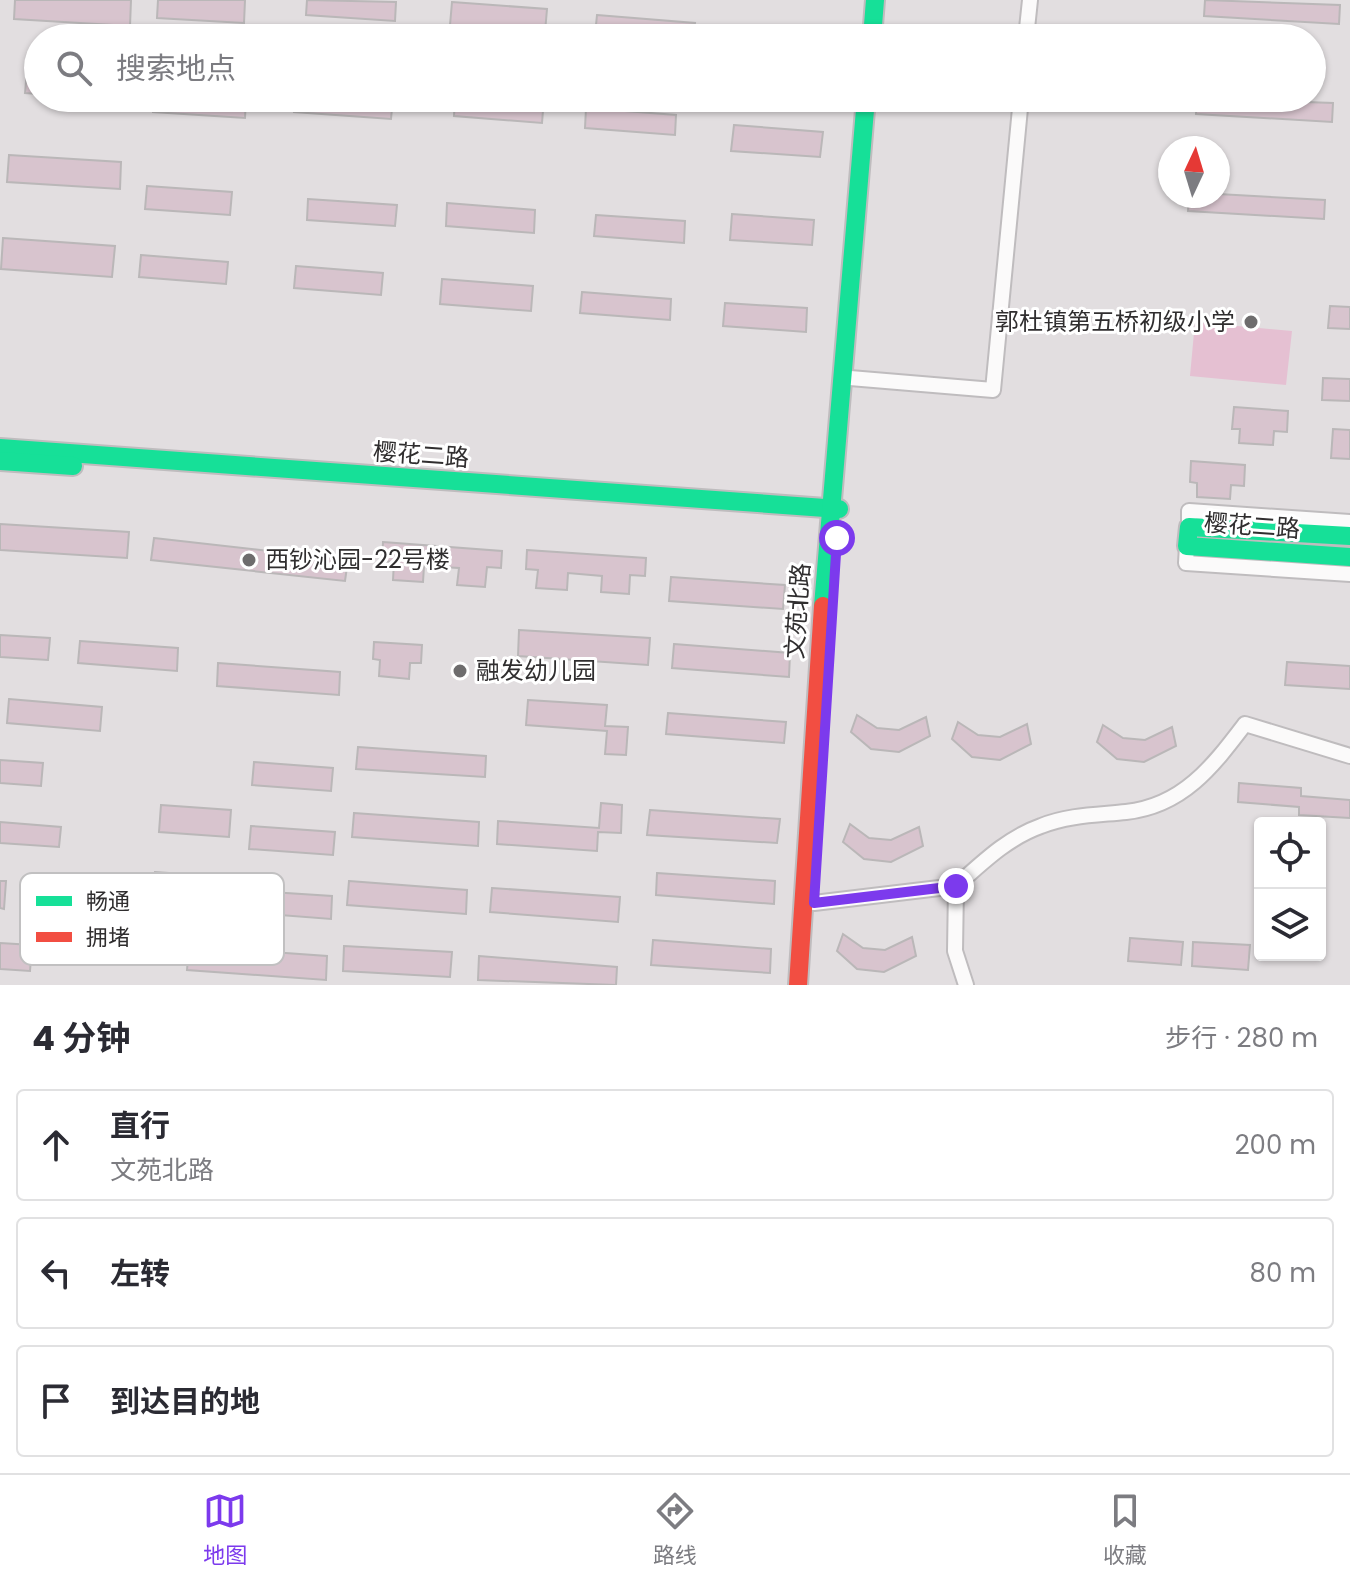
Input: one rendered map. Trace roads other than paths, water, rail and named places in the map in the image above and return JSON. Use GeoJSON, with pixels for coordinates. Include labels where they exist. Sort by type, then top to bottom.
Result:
{"type":"FeatureCollection","features":[{"type":"Feature","properties":{"kind":"street"},"geometry":{"type":"LineString","coordinates":[[873,24],[875,0]]}},
{"type":"Feature","properties":{"kind":"street"},"geometry":{"type":"LineString","coordinates":[[882,24],[885,0]]}},
{"type":"Feature","properties":{"kind":"street"},"geometry":{"type":"LineString","coordinates":[[1027,24],[1030,0]]}},
{"type":"Feature","properties":{"kind":"street","name":"文苑北路"},"geometry":{"type":"LineString","coordinates":[[798,985],[865,112]]}},
{"type":"Feature","properties":{"kind":"street","name":"文苑北路"},"geometry":{"type":"LineString","coordinates":[[809,985],[834,514],[875,112]]}},
{"type":"Feature","properties":{"kind":"street"},"geometry":{"type":"LineString","coordinates":[[850,378],[993,390],[1020,112]]}},
{"type":"Feature","properties":{"kind":"street","name":"樱花二路"},"geometry":{"type":"LineString","coordinates":[[0,448],[834,514]]}},
{"type":"Feature","properties":{"kind":"street","name":"樱花二路"},"geometry":{"type":"LineString","coordinates":[[0,461],[834,514]]}},
{"type":"Feature","properties":{"kind":"street"},"geometry":{"type":"LineString","coordinates":[[1350,522],[1189,511],[1186,563],[1350,574]]}},
{"type":"Feature","properties":{"kind":"street","name":"樱花二路"},"geometry":{"type":"LineString","coordinates":[[1188,536],[1350,536]]}},
{"type":"Feature","properties":{"kind":"street","name":"樱花二路"},"geometry":{"type":"LineString","coordinates":[[1188,536],[1350,557]]}},
{"type":"Feature","properties":{"kind":"street"},"geometry":{"type":"LineString","coordinates":[[814,903],[956,886],[1013,839],[1042,825],[1073,817],[1129,812],[1174,798],[1200,780],[1245,724],[1350,756]]}},
{"type":"Feature","properties":{"kind":"street"},"geometry":{"type":"LineString","coordinates":[[956,886],[955,951],[966,985]]}},
{"type":"Feature","properties":{"kind":"place","name":"郭杜镇第五桥初级小学"},"geometry":{"type":"Point","coordinates":[1251,322]}},
{"type":"Feature","properties":{"kind":"place","name":"西钞沁园-22号楼"},"geometry":{"type":"Point","coordinates":[249,560]}},
{"type":"Feature","properties":{"kind":"place","name":"融发幼儿园"},"geometry":{"type":"Point","coordinates":[460,671]}}]}
